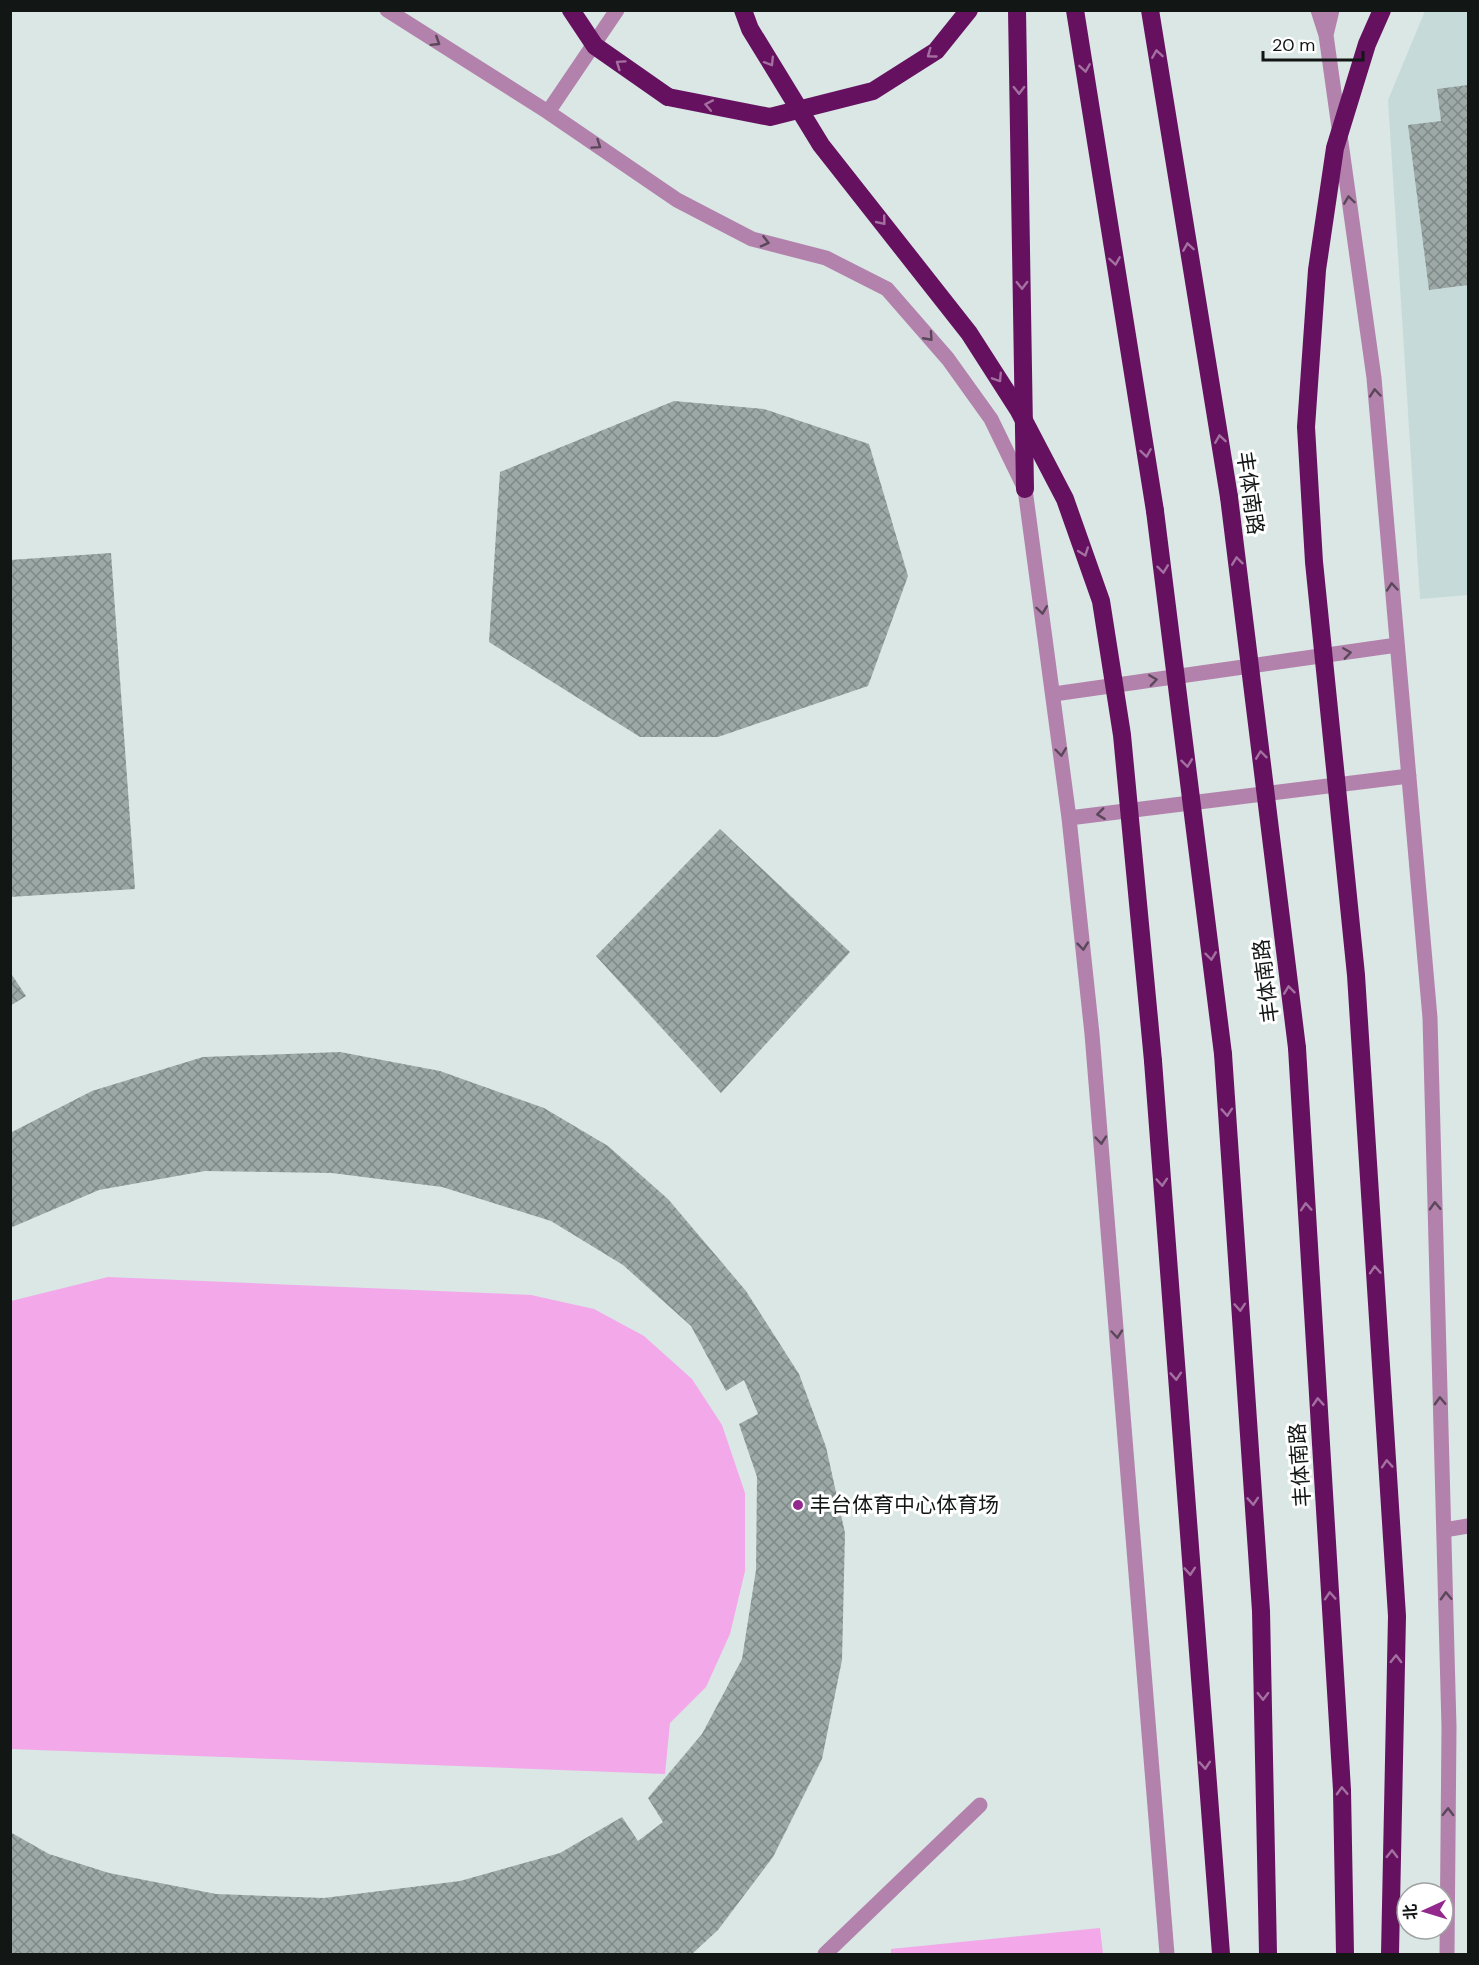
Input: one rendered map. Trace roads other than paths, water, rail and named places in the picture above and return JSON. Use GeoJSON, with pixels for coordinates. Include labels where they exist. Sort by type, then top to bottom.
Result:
{"type":"FeatureCollection","features":[{"type":"Feature","properties":{"kind":"highway"},"geometry":{"type":"LineString","coordinates":[[572,10],[595,46],[668,97],[770,117],[873,91],[936,51],[969,10]]}},
{"type":"Feature","properties":{"kind":"highway"},"geometry":{"type":"LineString","coordinates":[[743,10],[750,29],[821,145],[969,333],[1019,411],[1065,499],[1103,612],[1122,735],[1153,1061],[1221,1954]]}},
{"type":"Feature","properties":{"kind":"highway"},"geometry":{"type":"LineString","coordinates":[[1017,10],[1025,489]]}},
{"type":"Feature","properties":{"kind":"highway"},"geometry":{"type":"LineString","coordinates":[[1076,10],[1155,511],[1223,1054],[1261,1611],[1268,1954]]}},
{"type":"Feature","properties":{"kind":"highway","name":"丰体南路"},"geometry":{"type":"LineString","coordinates":[[1150,10],[1229,497],[1297,1048],[1342,1779],[1345,1954]]}},
{"type":"Feature","properties":{"kind":"highway"},"geometry":{"type":"LineString","coordinates":[[1382,10],[1367,44],[1335,148],[1317,270],[1306,427],[1314,562],[1356,975],[1397,1616],[1390,1954]]}},
{"type":"Feature","properties":{"kind":"street"},"geometry":{"type":"LineString","coordinates":[[387,10],[548,112],[677,200],[752,239],[826,258],[887,290],[948,359],[991,419],[1025,489],[1054,694],[1092,1034],[1167,1954]]}},
{"type":"Feature","properties":{"kind":"street"},"geometry":{"type":"LineString","coordinates":[[548,112],[617,10]]}},
{"type":"Feature","properties":{"kind":"street"},"geometry":{"type":"LineString","coordinates":[[1318,10],[1326,35],[1374,378],[1430,1018],[1449,1727],[1447,1954]]}},
{"type":"Feature","properties":{"kind":"street"},"geometry":{"type":"LineString","coordinates":[[1326,35],[1332,10]]}},
{"type":"Feature","properties":{"kind":"street"},"geometry":{"type":"LineString","coordinates":[[1054,694],[1397,645]]}},
{"type":"Feature","properties":{"kind":"street"},"geometry":{"type":"LineString","coordinates":[[1069,818],[1409,777]]}},
{"type":"Feature","properties":{"kind":"street"},"geometry":{"type":"LineString","coordinates":[[1444,1530],[1468,1526]]}},
{"type":"Feature","properties":{"kind":"street"},"geometry":{"type":"LineString","coordinates":[[825,1954],[980,1805]]}},
{"type":"Feature","properties":{"kind":"place","name":"丰台体育中心体育场"},"geometry":{"type":"Point","coordinates":[798,1505]}}]}
